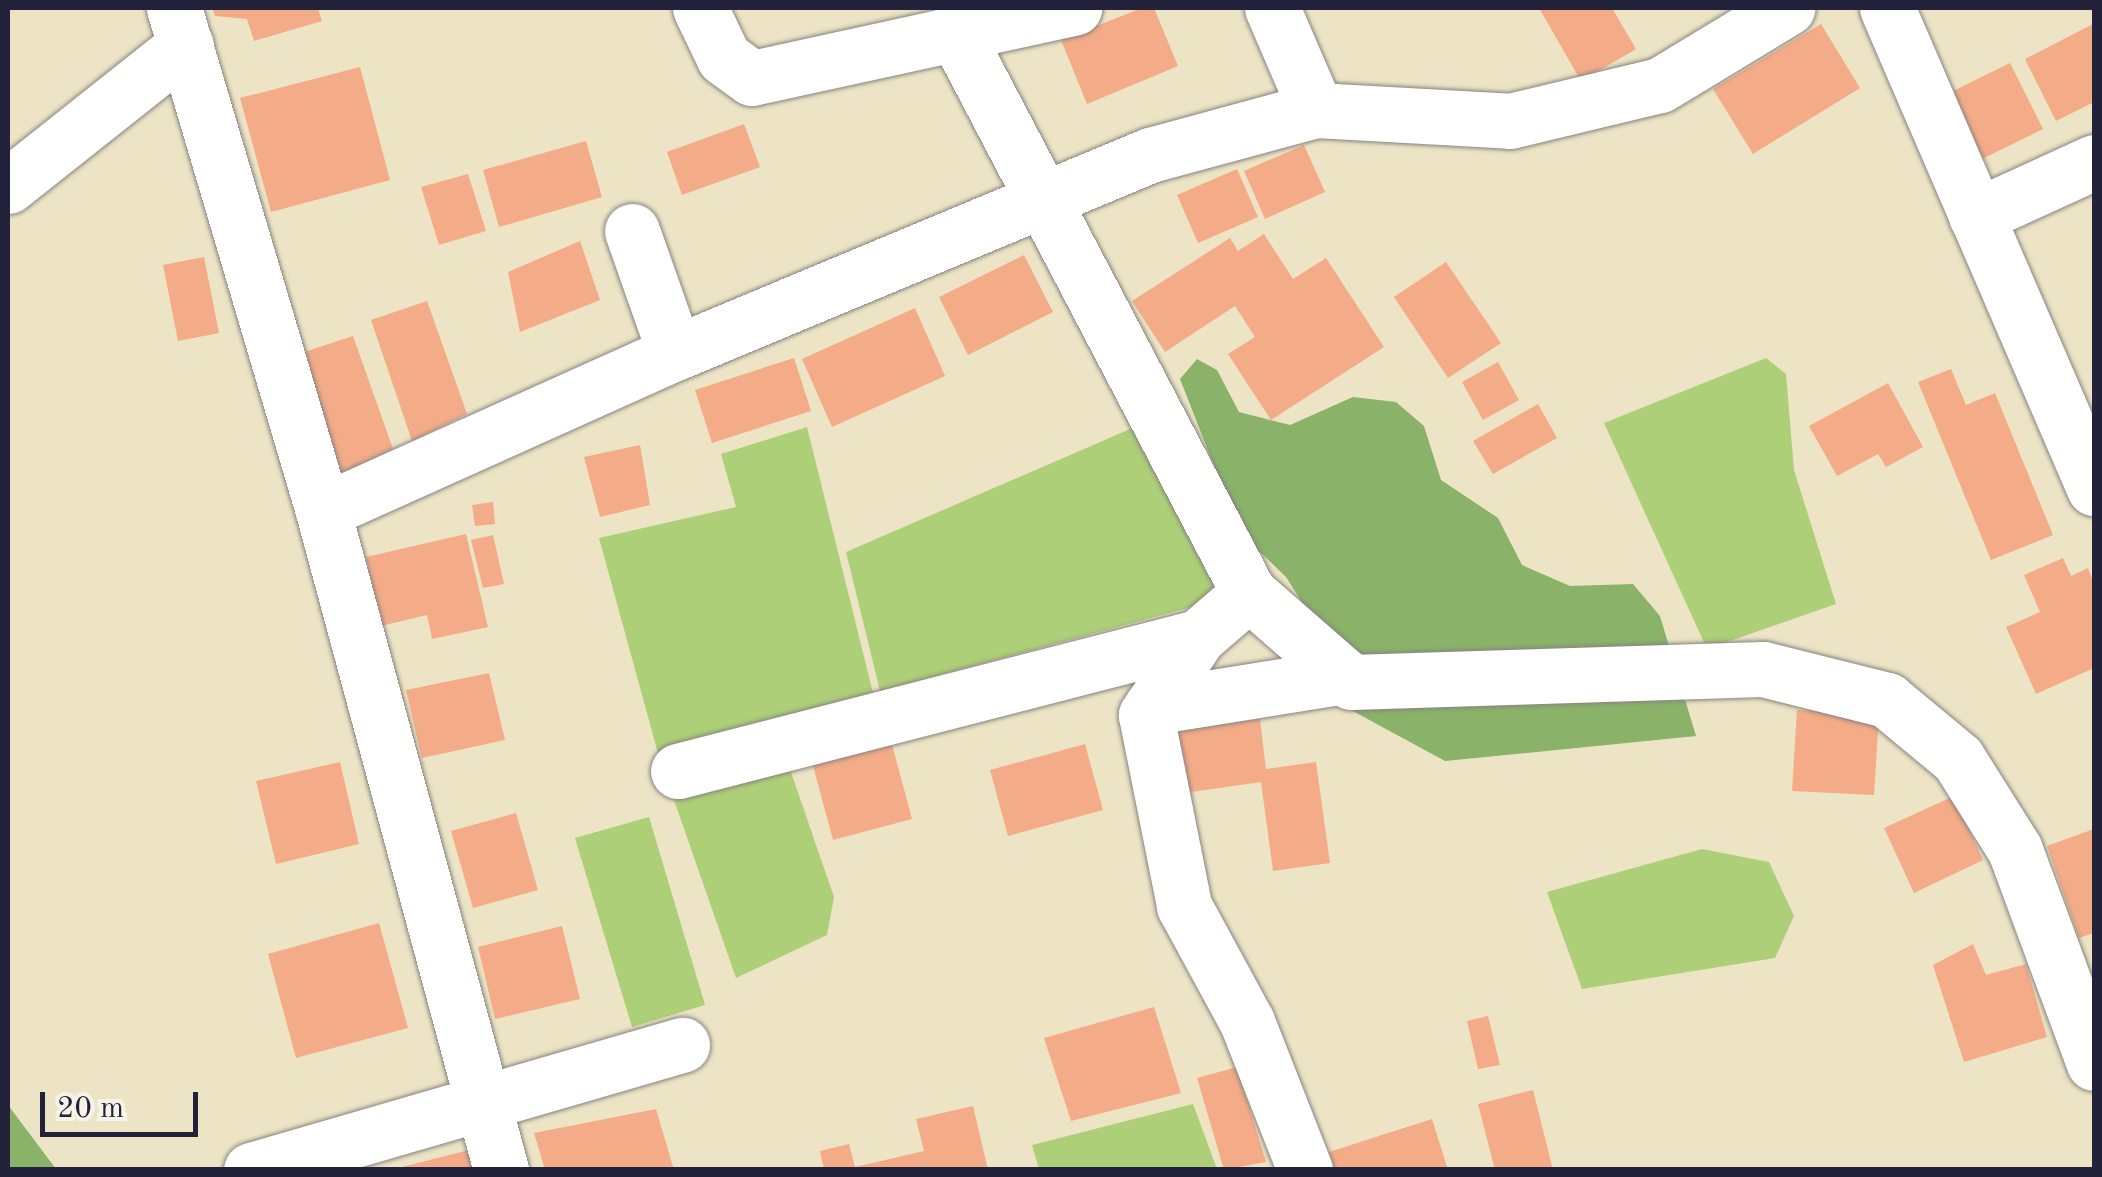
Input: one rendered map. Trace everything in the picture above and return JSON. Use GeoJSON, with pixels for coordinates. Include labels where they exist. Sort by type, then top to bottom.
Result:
{"type":"FeatureCollection","features":[{"type":"Feature","properties":{"kind":"street"},"geometry":{"type":"LineString","coordinates":[[700,8],[724,58],[752,78],[954,30],[1074,8]]}},
{"type":"Feature","properties":{"kind":"street"},"geometry":{"type":"LineString","coordinates":[[1272,8],[1316,110]]}},
{"type":"Feature","properties":{"kind":"street"},"geometry":{"type":"LineString","coordinates":[[323,512],[675,353],[1150,154],[1316,110],[1510,121],[1660,85],[1787,8]]}},
{"type":"Feature","properties":{"kind":"street"},"geometry":{"type":"LineString","coordinates":[[1887,8],[2094,488]]}},
{"type":"Feature","properties":{"kind":"street"},"geometry":{"type":"LineString","coordinates":[[8,186],[180,26],[323,512],[501,1170]]}},
{"type":"Feature","properties":{"kind":"street"},"geometry":{"type":"LineString","coordinates":[[954,30],[1038,200],[1249,593],[1351,682],[1762,669],[1887,700],[1958,759],[2014,850],[2094,1063]]}},
{"type":"Feature","properties":{"kind":"street"},"geometry":{"type":"LineString","coordinates":[[1976,216],[2094,162]]}},
{"type":"Feature","properties":{"kind":"street"},"geometry":{"type":"LineString","coordinates":[[632,231],[675,353]]}},
{"type":"Feature","properties":{"kind":"street"},"geometry":{"type":"LineString","coordinates":[[1249,593],[1198,637],[1146,715],[1184,906],[1248,1022],[1305,1170]]}},
{"type":"Feature","properties":{"kind":"street"},"geometry":{"type":"LineString","coordinates":[[678,771],[1198,637]]}},
{"type":"Feature","properties":{"kind":"street"},"geometry":{"type":"LineString","coordinates":[[1151,706],[1346,676]]}},
{"type":"Feature","properties":{"kind":"street"},"geometry":{"type":"LineString","coordinates":[[251,1170],[682,1046]]}},
{"type":"Feature","properties":{"kind":"green space"},"geometry":{"type":"Polygon","coordinates":[[[1766,358],[1786,374],[1794,470],[1836,604],[1707,649],[1604,423],[1766,358]]]}},
{"type":"Feature","properties":{"kind":"green space"},"geometry":{"type":"Polygon","coordinates":[[[1197,359],[1217,370],[1239,412],[1290,425],[1353,397],[1396,402],[1424,426],[1441,480],[1498,518],[1522,565],[1570,586],[1633,584],[1660,616],[1696,736],[1445,761],[1338,703],[1328,643],[1286,577],[1254,546],[1218,476],[1180,379],[1197,359]]]}},
{"type":"Feature","properties":{"kind":"green space"},"geometry":{"type":"Polygon","coordinates":[[[1137,426],[1218,587],[1203,604],[880,691],[846,552],[1137,426]]]}},
{"type":"Feature","properties":{"kind":"green space"},"geometry":{"type":"Polygon","coordinates":[[[807,427],[874,697],[659,757],[599,538],[736,507],[721,454],[807,427]]]}},
{"type":"Feature","properties":{"kind":"green space"},"geometry":{"type":"Polygon","coordinates":[[[782,746],[834,897],[827,935],[736,978],[665,774],[782,746]]]}},
{"type":"Feature","properties":{"kind":"green space"},"geometry":{"type":"Polygon","coordinates":[[[649,817],[705,1005],[632,1027],[575,838],[649,817]]]}},
{"type":"Feature","properties":{"kind":"green space"},"geometry":{"type":"Polygon","coordinates":[[[1702,849],[1769,862],[1794,916],[1775,958],[1582,989],[1547,892],[1702,849]]]}},
{"type":"Feature","properties":{"kind":"green space"},"geometry":{"type":"Polygon","coordinates":[[[1193,1104],[1217,1169],[1039,1169],[1032,1145],[1193,1104]]]}},
{"type":"Feature","properties":{"kind":"green space"},"geometry":{"type":"Polygon","coordinates":[[[8,1105],[56,1169],[8,1169],[8,1105]]]}},
{"type":"Feature","properties":{"kind":"building"},"geometry":{"type":"Polygon","coordinates":[[[212,8],[318,8],[322,21],[254,41],[247,19],[215,16],[212,8]]]}},
{"type":"Feature","properties":{"kind":"building"},"geometry":{"type":"Polygon","coordinates":[[[1142,8],[1154,8],[1178,66],[1087,104],[1061,40],[1142,8]]]}},
{"type":"Feature","properties":{"kind":"building"},"geometry":{"type":"Polygon","coordinates":[[[1539,8],[1612,8],[1636,49],[1581,81],[1539,8]]]}},
{"type":"Feature","properties":{"kind":"building"},"geometry":{"type":"Polygon","coordinates":[[[1821,24],[1860,88],[1753,154],[1713,89],[1821,24]]]}},
{"type":"Feature","properties":{"kind":"building"},"geometry":{"type":"Polygon","coordinates":[[[2093,24],[2094,102],[2056,121],[2025,59],[2093,24]]]}},
{"type":"Feature","properties":{"kind":"building"},"geometry":{"type":"Polygon","coordinates":[[[2010,63],[2043,129],[1980,160],[1947,94],[2010,63]]]}},
{"type":"Feature","properties":{"kind":"building"},"geometry":{"type":"Polygon","coordinates":[[[360,67],[390,180],[271,212],[240,98],[360,67]]]}},
{"type":"Feature","properties":{"kind":"building"},"geometry":{"type":"Polygon","coordinates":[[[744,124],[760,167],[682,195],[667,152],[744,124]]]}},
{"type":"Feature","properties":{"kind":"building"},"geometry":{"type":"Polygon","coordinates":[[[586,141],[602,197],[499,227],[483,170],[586,141]]]}},
{"type":"Feature","properties":{"kind":"building"},"geometry":{"type":"Polygon","coordinates":[[[1304,145],[1325,192],[1265,219],[1244,171],[1304,145]]]}},
{"type":"Feature","properties":{"kind":"building"},"geometry":{"type":"Polygon","coordinates":[[[1237,169],[1258,217],[1198,243],[1177,195],[1237,169]]]}},
{"type":"Feature","properties":{"kind":"building"},"geometry":{"type":"Polygon","coordinates":[[[468,174],[486,231],[439,245],[421,187],[468,174]]]}},
{"type":"Feature","properties":{"kind":"building"},"geometry":{"type":"Polygon","coordinates":[[[1264,234],[1293,279],[1326,258],[1384,347],[1271,420],[1228,354],[1255,337],[1235,306],[1165,352],[1132,301],[1230,238],[1238,251],[1264,234]]]}},
{"type":"Feature","properties":{"kind":"building"},"geometry":{"type":"Polygon","coordinates":[[[580,241],[600,300],[520,332],[508,272],[580,241]]]}},
{"type":"Feature","properties":{"kind":"building"},"geometry":{"type":"Polygon","coordinates":[[[1024,255],[1053,312],[968,355],[939,297],[1024,255]]]}},
{"type":"Feature","properties":{"kind":"building"},"geometry":{"type":"Polygon","coordinates":[[[204,257],[219,333],[178,341],[163,265],[204,257]]]}},
{"type":"Feature","properties":{"kind":"building"},"geometry":{"type":"Polygon","coordinates":[[[1446,262],[1501,343],[1448,378],[1394,297],[1446,262]]]}},
{"type":"Feature","properties":{"kind":"building"},"geometry":{"type":"Polygon","coordinates":[[[427,301],[467,414],[412,441],[371,320],[427,301]]]}},
{"type":"Feature","properties":{"kind":"building"},"geometry":{"type":"Polygon","coordinates":[[[915,308],[945,376],[832,427],[802,359],[915,308]]]}},
{"type":"Feature","properties":{"kind":"building"},"geometry":{"type":"Polygon","coordinates":[[[353,336],[393,449],[339,475],[298,354],[353,336]]]}},
{"type":"Feature","properties":{"kind":"building"},"geometry":{"type":"Polygon","coordinates":[[[794,358],[811,411],[712,443],[695,390],[794,358]]]}},
{"type":"Feature","properties":{"kind":"building"},"geometry":{"type":"Polygon","coordinates":[[[1498,362],[1519,400],[1483,420],[1462,382],[1498,362]]]}},
{"type":"Feature","properties":{"kind":"building"},"geometry":{"type":"Polygon","coordinates":[[[1951,369],[1966,405],[1995,393],[2053,535],[1991,560],[1918,382],[1951,369]]]}},
{"type":"Feature","properties":{"kind":"building"},"geometry":{"type":"Polygon","coordinates":[[[1888,383],[1923,447],[1886,467],[1878,454],[1837,476],[1809,426],[1888,383]]]}},
{"type":"Feature","properties":{"kind":"building"},"geometry":{"type":"Polygon","coordinates":[[[1538,404],[1557,438],[1493,474],[1473,441],[1538,404]]]}},
{"type":"Feature","properties":{"kind":"building"},"geometry":{"type":"Polygon","coordinates":[[[640,445],[650,505],[600,517],[584,457],[640,445]]]}},
{"type":"Feature","properties":{"kind":"building"},"geometry":{"type":"Polygon","coordinates":[[[493,502],[495,524],[475,526],[472,505],[493,502]]]}},
{"type":"Feature","properties":{"kind":"building"},"geometry":{"type":"Polygon","coordinates":[[[466,534],[488,627],[432,639],[427,615],[381,626],[366,557],[466,534]]]}},
{"type":"Feature","properties":{"kind":"building"},"geometry":{"type":"Polygon","coordinates":[[[493,535],[504,584],[483,588],[471,540],[493,535]]]}},
{"type":"Feature","properties":{"kind":"building"},"geometry":{"type":"Polygon","coordinates":[[[2063,558],[2071,576],[2088,568],[2094,584],[2094,668],[2036,694],[2006,627],[2040,612],[2024,575],[2063,558]]]}},
{"type":"Feature","properties":{"kind":"building"},"geometry":{"type":"Polygon","coordinates":[[[489,673],[505,740],[422,758],[406,690],[489,673]]]}},
{"type":"Feature","properties":{"kind":"building"},"geometry":{"type":"Polygon","coordinates":[[[1797,710],[1879,715],[1874,795],[1792,791],[1797,710]]]}},
{"type":"Feature","properties":{"kind":"building"},"geometry":{"type":"Polygon","coordinates":[[[1260,719],[1266,769],[1316,762],[1330,863],[1273,871],[1261,782],[1184,793],[1175,731],[1260,719]]]}},
{"type":"Feature","properties":{"kind":"building"},"geometry":{"type":"Polygon","coordinates":[[[890,737],[912,819],[833,840],[811,758],[890,737]]]}},
{"type":"Feature","properties":{"kind":"building"},"geometry":{"type":"Polygon","coordinates":[[[1085,744],[1103,810],[1008,836],[990,770],[1085,744]]]}},
{"type":"Feature","properties":{"kind":"building"},"geometry":{"type":"Polygon","coordinates":[[[340,762],[359,844],[276,864],[256,781],[340,762]]]}},
{"type":"Feature","properties":{"kind":"building"},"geometry":{"type":"Polygon","coordinates":[[[1954,796],[1983,860],[1914,893],[1884,828],[1954,796]]]}},
{"type":"Feature","properties":{"kind":"building"},"geometry":{"type":"Polygon","coordinates":[[[516,813],[538,890],[473,908],[451,831],[516,813]]]}},
{"type":"Feature","properties":{"kind":"building"},"geometry":{"type":"Polygon","coordinates":[[[2094,829],[2094,933],[2079,938],[2047,846],[2094,829]]]}},
{"type":"Feature","properties":{"kind":"building"},"geometry":{"type":"Polygon","coordinates":[[[379,923],[408,1028],[296,1058],[268,954],[379,923]]]}},
{"type":"Feature","properties":{"kind":"building"},"geometry":{"type":"Polygon","coordinates":[[[562,926],[580,999],[495,1019],[478,947],[562,926]]]}},
{"type":"Feature","properties":{"kind":"building"},"geometry":{"type":"Polygon","coordinates":[[[1973,944],[1986,975],[2026,964],[2047,1037],[1964,1062],[1933,965],[1973,944]]]}},
{"type":"Feature","properties":{"kind":"building"},"geometry":{"type":"Polygon","coordinates":[[[1154,1007],[1181,1093],[1071,1121],[1044,1038],[1154,1007]]]}},
{"type":"Feature","properties":{"kind":"building"},"geometry":{"type":"Polygon","coordinates":[[[1488,1016],[1500,1065],[1478,1069],[1467,1021],[1488,1016]]]}},
{"type":"Feature","properties":{"kind":"building"},"geometry":{"type":"Polygon","coordinates":[[[1237,1067],[1266,1162],[1224,1170],[1197,1078],[1237,1067]]]}},
{"type":"Feature","properties":{"kind":"building"},"geometry":{"type":"Polygon","coordinates":[[[1533,1090],[1553,1170],[1495,1170],[1478,1104],[1533,1090]]]}},
{"type":"Feature","properties":{"kind":"building"},"geometry":{"type":"Polygon","coordinates":[[[973,1106],[988,1170],[824,1170],[820,1151],[849,1144],[855,1167],[924,1151],[916,1119],[973,1106]]]}},
{"type":"Feature","properties":{"kind":"building"},"geometry":{"type":"Polygon","coordinates":[[[656,1109],[674,1170],[545,1170],[534,1133],[656,1109]]]}},
{"type":"Feature","properties":{"kind":"building"},"geometry":{"type":"Polygon","coordinates":[[[1432,1119],[1448,1170],[1334,1170],[1329,1152],[1432,1119]]]}},
{"type":"Feature","properties":{"kind":"building"},"geometry":{"type":"Polygon","coordinates":[[[469,1150],[474,1170],[398,1170],[398,1168],[469,1150]]]}}]}
